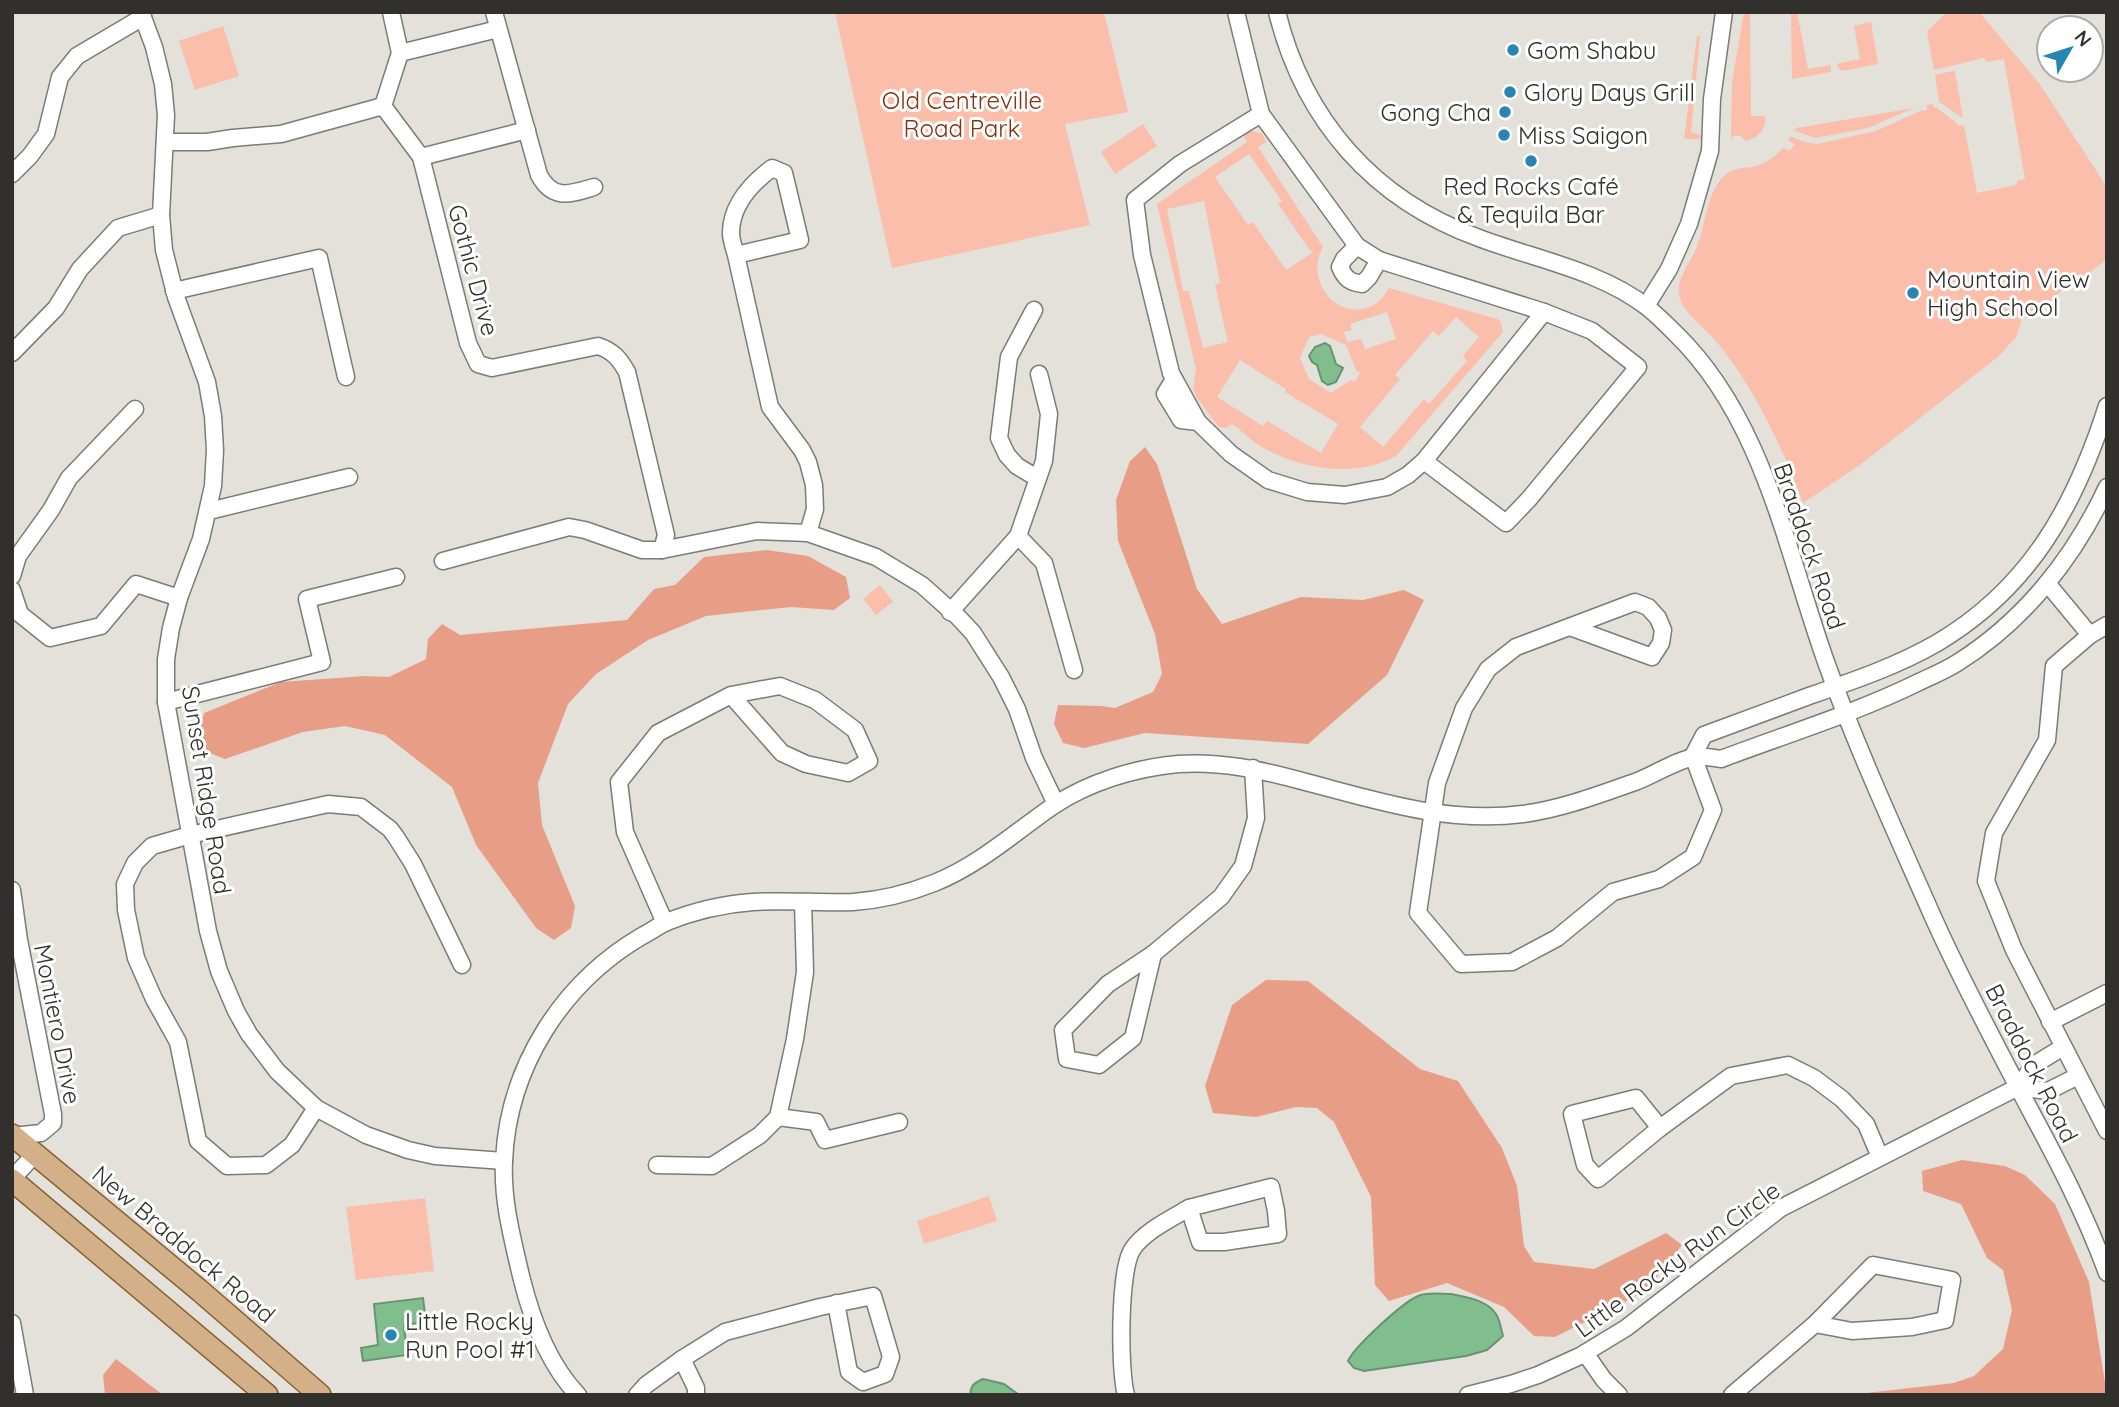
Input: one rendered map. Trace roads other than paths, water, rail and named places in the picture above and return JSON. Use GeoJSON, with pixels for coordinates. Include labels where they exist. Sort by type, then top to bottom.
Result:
{"type":"FeatureCollection","features":[{"type":"Feature","properties":{"kind":"main road","name":"New Braddock Road"},"geometry":{"type":"LineString","coordinates":[[13,1136],[189,1281],[320,1395]]}},
{"type":"Feature","properties":{"kind":"main road"},"geometry":{"type":"LineString","coordinates":[[12,1180],[267,1395]]}},
{"type":"Feature","properties":{"kind":"street"},"geometry":{"type":"LineString","coordinates":[[165,142],[207,142],[281,134],[383,106],[400,53],[391,12]]}},
{"type":"Feature","properties":{"kind":"street"},"geometry":{"type":"LineString","coordinates":[[494,12],[538,175],[544,186],[568,194],[594,187]]}},
{"type":"Feature","properties":{"kind":"street"},"geometry":{"type":"LineString","coordinates":[[1236,12],[1261,114],[1357,246],[1378,260],[1544,312],[1592,331],[1638,368],[1506,523],[1424,461]]}},
{"type":"Feature","properties":{"kind":"street","name":"Braddock Road"},"geometry":{"type":"LineString","coordinates":[[1278,12],[1291,57],[1308,93],[1329,127],[1352,155],[1392,193],[1454,229],[1612,286],[1646,306],[1676,334],[1714,377],[1742,425],[1766,482],[1845,714],[1935,920],[2079,1202],[2107,1273]]}},
{"type":"Feature","properties":{"kind":"street"},"geometry":{"type":"LineString","coordinates":[[1646,306],[1669,269],[1689,224],[1710,150],[1712,99],[1724,12]]}},
{"type":"Feature","properties":{"kind":"street"},"geometry":{"type":"LineString","coordinates":[[12,174],[46,134],[60,77],[77,56],[142,15]]}},
{"type":"Feature","properties":{"kind":"street","name":"Sunset Ridge Road"},"geometry":{"type":"LineString","coordinates":[[142,15],[154,47],[163,84],[166,116],[161,215],[164,250],[174,291],[207,382],[213,416],[213,486],[201,539],[171,628],[166,659],[166,702],[208,931],[219,971],[236,1012],[249,1034],[277,1071],[316,1108],[366,1135],[408,1150],[435,1156],[504,1161]]}},
{"type":"Feature","properties":{"kind":"street"},"geometry":{"type":"LineString","coordinates":[[400,53],[498,29]]}},
{"type":"Feature","properties":{"kind":"street","name":"Gothic Drive"},"geometry":{"type":"LineString","coordinates":[[383,106],[421,157],[468,343],[478,364],[492,368],[598,346],[611,351],[620,359],[627,372],[666,535],[662,550]]}},
{"type":"Feature","properties":{"kind":"street"},"geometry":{"type":"LineString","coordinates":[[1261,114],[1180,164],[1135,200],[1143,255],[1171,373],[1198,422],[1231,454],[1268,480],[1307,492],[1345,495],[1387,487],[1408,475],[1424,461],[1544,312]]}},
{"type":"Feature","properties":{"kind":"street"},"geometry":{"type":"LineString","coordinates":[[421,157],[527,130]]}},
{"type":"Feature","properties":{"kind":"street"},"geometry":{"type":"LineString","coordinates":[[736,255],[800,240],[784,173],[772,168],[755,180],[742,198],[731,233],[769,407],[802,450],[814,485],[815,509],[808,533]]}},
{"type":"Feature","properties":{"kind":"street"},"geometry":{"type":"LineString","coordinates":[[12,354],[56,308],[80,269],[118,228],[161,215]]}},
{"type":"Feature","properties":{"kind":"street"},"geometry":{"type":"LineString","coordinates":[[1357,246],[1340,267],[1344,277],[1362,284],[1370,277],[1378,260]]}},
{"type":"Feature","properties":{"kind":"street"},"geometry":{"type":"LineString","coordinates":[[174,291],[319,258],[346,377]]}},
{"type":"Feature","properties":{"kind":"street"},"geometry":{"type":"LineString","coordinates":[[1034,310],[1009,357],[999,438],[1007,455],[1017,466],[1037,478]]}},
{"type":"Feature","properties":{"kind":"street"},"geometry":{"type":"LineString","coordinates":[[950,612],[1018,536],[1044,461],[1049,414],[1039,374]]}},
{"type":"Feature","properties":{"kind":"street"},"geometry":{"type":"LineString","coordinates":[[1570,626],[1652,657],[1661,643],[1663,630],[1658,618],[1648,607],[1635,603],[1570,626],[1516,647],[1488,669],[1464,708],[1437,783],[1418,913],[1461,964],[1512,961],[1557,938],[1613,892],[1659,879],[1693,857],[1713,810],[1693,756],[1704,735],[1868,676],[1937,642],[2007,588],[2044,545],[2069,503],[2107,406]]}},
{"type":"Feature","properties":{"kind":"street"},"geometry":{"type":"LineString","coordinates":[[12,576],[18,556],[51,510],[69,478],[135,409]]}},
{"type":"Feature","properties":{"kind":"street"},"geometry":{"type":"LineString","coordinates":[[209,510],[349,477]]}},
{"type":"Feature","properties":{"kind":"street"},"geometry":{"type":"LineString","coordinates":[[578,1395],[552,1358],[537,1327],[524,1289],[508,1221],[504,1195],[504,1161],[513,1101],[523,1071],[538,1041],[556,1012],[578,986],[629,944],[665,923],[730,905],[754,902],[855,902],[886,898],[939,882],[996,848],[1056,804],[1108,779],[1162,766],[1203,763],[1253,768],[1432,814],[1479,817],[1512,815],[1567,805],[1640,780],[1693,756],[1721,759],[1897,693],[1956,663],[1987,641],[2032,602],[2064,563],[2092,520],[2107,487]]}},
{"type":"Feature","properties":{"kind":"street"},"geometry":{"type":"LineString","coordinates":[[443,561],[569,527],[642,550],[662,550],[757,531],[808,533],[876,557],[922,585],[973,634],[1002,677],[1017,709],[1034,758],[1056,804]]}},
{"type":"Feature","properties":{"kind":"street"},"geometry":{"type":"LineString","coordinates":[[1018,536],[1044,563],[1074,670]]}},
{"type":"Feature","properties":{"kind":"street"},"geometry":{"type":"LineString","coordinates":[[166,702],[322,662],[307,599],[396,577]]}},
{"type":"Feature","properties":{"kind":"street"},"geometry":{"type":"LineString","coordinates":[[2047,583],[2090,635]]}},
{"type":"Feature","properties":{"kind":"street"},"geometry":{"type":"LineString","coordinates":[[12,590],[20,614],[50,638],[102,626],[136,584],[179,598]]}},
{"type":"Feature","properties":{"kind":"street"},"geometry":{"type":"LineString","coordinates":[[2107,625],[2090,635],[2054,666],[2047,740],[1994,833],[1986,881],[2014,950],[2107,1131]]}},
{"type":"Feature","properties":{"kind":"street"},"geometry":{"type":"LineString","coordinates":[[665,923],[625,832],[619,782],[658,733],[731,695],[780,687],[815,700],[855,730],[869,761],[848,773],[806,764],[782,753],[731,695]]}},
{"type":"Feature","properties":{"kind":"street"},"geometry":{"type":"LineString","coordinates":[[1153,954],[1133,1038],[1099,1065],[1067,1059],[1063,1030],[1108,984],[1153,954],[1221,898],[1242,866],[1256,818],[1253,768]]}},
{"type":"Feature","properties":{"kind":"street"},"geometry":{"type":"LineString","coordinates":[[316,1108],[292,1145],[266,1165],[227,1166],[198,1141],[178,1042],[136,958],[126,910],[125,884],[135,863],[152,846],[328,804],[361,807],[390,829],[396,837],[413,864],[462,965]]}},
{"type":"Feature","properties":{"kind":"street","name":"Montiero Drive"},"geometry":{"type":"LineString","coordinates":[[12,890],[16,939],[53,1114],[53,1123],[44,1131],[13,1136]]}},
{"type":"Feature","properties":{"kind":"street"},"geometry":{"type":"LineString","coordinates":[[657,1165],[712,1166],[760,1135],[778,1117],[796,1040],[805,972],[803,902]]}},
{"type":"Feature","properties":{"kind":"street"},"geometry":{"type":"LineString","coordinates":[[2050,1022],[2107,993]]}},
{"type":"Feature","properties":{"kind":"street"},"geometry":{"type":"LineString","coordinates":[[2018,1087],[2035,1065],[2063,1047]]}},
{"type":"Feature","properties":{"kind":"street"},"geometry":{"type":"LineString","coordinates":[[1660,1128],[1636,1097],[1572,1114],[1585,1165],[1598,1180],[1660,1128],[1731,1076],[1788,1065],[1814,1078],[1842,1099],[1866,1124],[1880,1157]]}},
{"type":"Feature","properties":{"kind":"street"},"geometry":{"type":"LineString","coordinates":[[2018,1087],[2048,1091],[2078,1076]]}},
{"type":"Feature","properties":{"kind":"street","name":"Little Rocky Run Circle"},"geometry":{"type":"LineString","coordinates":[[1468,1395],[1538,1375],[1585,1353],[1626,1328],[1782,1208],[2018,1087]]}},
{"type":"Feature","properties":{"kind":"street"},"geometry":{"type":"LineString","coordinates":[[778,1117],[816,1122],[825,1140],[899,1122]]}},
{"type":"Feature","properties":{"kind":"street"},"geometry":{"type":"LineString","coordinates":[[12,1180],[35,1154]]}},
{"type":"Feature","properties":{"kind":"street"},"geometry":{"type":"LineString","coordinates":[[1126,1395],[1123,1350],[1124,1278],[1132,1249],[1156,1227],[1189,1208],[1270,1187],[1278,1234],[1224,1242],[1200,1242],[1189,1208]]}},
{"type":"Feature","properties":{"kind":"street"},"geometry":{"type":"LineString","coordinates":[[1732,1395],[1815,1324],[1873,1265],[1952,1280],[1945,1320],[1852,1331],[1815,1324]]}},
{"type":"Feature","properties":{"kind":"street"},"geometry":{"type":"LineString","coordinates":[[637,1395],[646,1385],[682,1359],[726,1332],[836,1303],[873,1296],[891,1357],[885,1374],[863,1382],[849,1371],[836,1303]]}},
{"type":"Feature","properties":{"kind":"street"},"geometry":{"type":"LineString","coordinates":[[12,1323],[25,1395]]}},
{"type":"Feature","properties":{"kind":"street"},"geometry":{"type":"LineString","coordinates":[[1585,1353],[1604,1380],[1619,1395]]}},
{"type":"Feature","properties":{"kind":"street"},"geometry":{"type":"LineString","coordinates":[[682,1359],[696,1388],[696,1395]]}},
{"type":"Feature","properties":{"kind":"place","name":"Gom Shabu"},"geometry":{"type":"Point","coordinates":[1513,50]}},
{"type":"Feature","properties":{"kind":"place","name":"Glory Days Grill"},"geometry":{"type":"Point","coordinates":[1510,92]}},
{"type":"Feature","properties":{"kind":"place","name":"Gong Cha"},"geometry":{"type":"Point","coordinates":[1505,112]}},
{"type":"Feature","properties":{"kind":"place","name":"Miss Saigon"},"geometry":{"type":"Point","coordinates":[1504,135]}},
{"type":"Feature","properties":{"kind":"place","name":"Red Rocks Café & Tequila Bar"},"geometry":{"type":"Point","coordinates":[1531,161]}},
{"type":"Feature","properties":{"kind":"place","name":"Mountain View High School"},"geometry":{"type":"Point","coordinates":[1913,293]}},
{"type":"Feature","properties":{"kind":"place","name":"Little Rocky Run Pool #1"},"geometry":{"type":"Point","coordinates":[391,1335]}},
{"type":"Feature","properties":{"kind":"park label","name":"Old Centreville Road Park"},"geometry":{"type":"Point","coordinates":[962,114]}}]}
